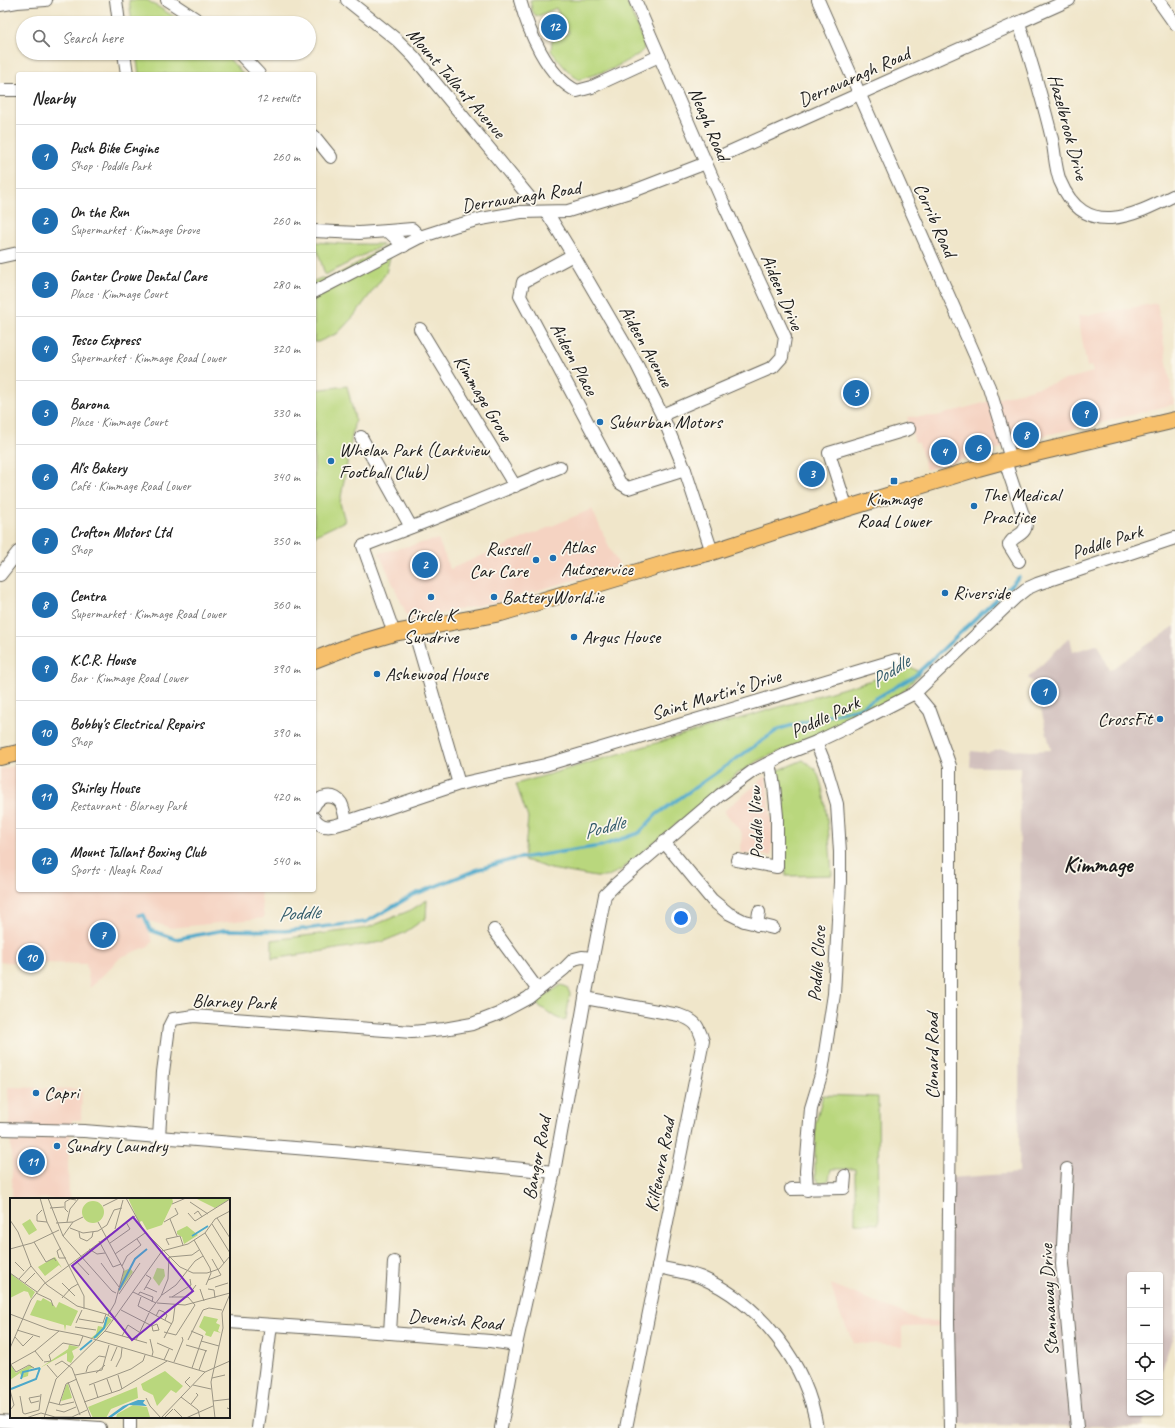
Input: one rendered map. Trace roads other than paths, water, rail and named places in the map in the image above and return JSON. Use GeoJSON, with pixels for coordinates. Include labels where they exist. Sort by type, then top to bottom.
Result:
{"type":"FeatureCollection","features":[{"type":"Feature","properties":{"kind":"main road"},"geometry":{"type":"LineString","coordinates":[[316,659],[353,645],[394,634],[501,612],[674,561],[712,552],[1008,460],[1175,420]]}},
{"type":"Feature","properties":{"kind":"main road"},"geometry":{"type":"LineString","coordinates":[[0,757],[16,753]]}},
{"type":"Feature","properties":{"kind":"street"},"geometry":{"type":"LineString","coordinates":[[0,5],[46,0]]}},
{"type":"Feature","properties":{"kind":"street"},"geometry":{"type":"LineString","coordinates":[[116,0],[118,16]]}},
{"type":"Feature","properties":{"kind":"street"},"geometry":{"type":"LineString","coordinates":[[168,0],[192,16]]}},
{"type":"Feature","properties":{"kind":"street","name":"Mount Tallant Avenue"},"geometry":{"type":"LineString","coordinates":[[347,0],[397,40],[414,58],[530,198]]}},
{"type":"Feature","properties":{"kind":"street"},"geometry":{"type":"LineString","coordinates":[[520,0],[530,29],[547,63],[563,82],[576,91],[592,87],[659,56]]}},
{"type":"Feature","properties":{"kind":"street","name":"Neagh Road"},"geometry":{"type":"LineString","coordinates":[[635,0],[725,207]]}},
{"type":"Feature","properties":{"kind":"street","name":"Corrib Road"},"geometry":{"type":"LineString","coordinates":[[818,0],[989,387],[1026,524],[1023,533],[1012,540],[1009,545],[1019,561]]}},
{"type":"Feature","properties":{"kind":"street"},"geometry":{"type":"LineString","coordinates":[[1019,23],[1069,0]]}},
{"type":"Feature","properties":{"kind":"street"},"geometry":{"type":"LineString","coordinates":[[1158,0],[1175,24]]}},
{"type":"Feature","properties":{"kind":"street","name":"Derravaragh Road"},"geometry":{"type":"LineString","coordinates":[[723,155],[1019,23]]}},
{"type":"Feature","properties":{"kind":"street","name":"Hazelbrook Drive"},"geometry":{"type":"LineString","coordinates":[[1019,23],[1034,70],[1052,140],[1060,180],[1075,204],[1085,212],[1100,218],[1120,217],[1145,210],[1175,195]]}},
{"type":"Feature","properties":{"kind":"street"},"geometry":{"type":"LineString","coordinates":[[125,60],[127,72]]}},
{"type":"Feature","properties":{"kind":"street"},"geometry":{"type":"LineString","coordinates":[[245,60],[256,72]]}},
{"type":"Feature","properties":{"kind":"street"},"geometry":{"type":"LineString","coordinates":[[1,90],[16,90]]}},
{"type":"Feature","properties":{"kind":"street"},"geometry":{"type":"LineString","coordinates":[[316,138],[331,157]]}},
{"type":"Feature","properties":{"kind":"street","name":"Derravaragh Road"},"geometry":{"type":"LineString","coordinates":[[316,291],[380,257],[420,238],[454,226],[481,219],[521,212],[568,211],[636,190],[706,163]]}},
{"type":"Feature","properties":{"kind":"street","name":"Aideen Drive"},"geometry":{"type":"LineString","coordinates":[[662,415],[773,367],[782,357],[785,337],[725,207]]}},
{"type":"Feature","properties":{"kind":"street","name":"Aideen Avenue"},"geometry":{"type":"LineString","coordinates":[[546,212],[573,255],[637,365],[662,415],[685,470],[712,552]]}},
{"type":"Feature","properties":{"kind":"street"},"geometry":{"type":"LineString","coordinates":[[316,231],[359,234],[412,229],[420,238]]}},
{"type":"Feature","properties":{"kind":"street"},"geometry":{"type":"LineString","coordinates":[[388,231],[404,246]]}},
{"type":"Feature","properties":{"kind":"street"},"geometry":{"type":"LineString","coordinates":[[0,256],[16,253]]}},
{"type":"Feature","properties":{"kind":"street","name":"Aideen Place"},"geometry":{"type":"LineString","coordinates":[[573,255],[523,282],[520,296],[620,483],[628,488],[685,470]]}},
{"type":"Feature","properties":{"kind":"street","name":"Kimmage Grove"},"geometry":{"type":"LineString","coordinates":[[420,329],[515,486]]}},
{"type":"Feature","properties":{"kind":"street"},"geometry":{"type":"LineString","coordinates":[[847,509],[829,453],[909,429]]}},
{"type":"Feature","properties":{"kind":"street"},"geometry":{"type":"LineString","coordinates":[[361,437],[411,527]]}},
{"type":"Feature","properties":{"kind":"street"},"geometry":{"type":"LineString","coordinates":[[394,634],[363,546],[560,467]]}},
{"type":"Feature","properties":{"kind":"street","name":"Poddle Park"},"geometry":{"type":"LineString","coordinates":[[605,895],[664,842],[720,795],[753,771],[788,753],[816,742],[915,693],[991,620],[1026,589],[1175,538]]}},
{"type":"Feature","properties":{"kind":"street"},"geometry":{"type":"LineString","coordinates":[[0,575],[16,555]]}},
{"type":"Feature","properties":{"kind":"street"},"geometry":{"type":"LineString","coordinates":[[414,630],[459,784]]}},
{"type":"Feature","properties":{"kind":"street","name":"Saint Martin's Drive"},"geometry":{"type":"LineString","coordinates":[[316,820],[327,827],[346,822],[459,784],[545,765],[896,660]]}},
{"type":"Feature","properties":{"kind":"street","name":"Clonard Road"},"geometry":{"type":"LineString","coordinates":[[915,693],[930,711],[950,766],[948,1322],[950,1428]]}},
{"type":"Feature","properties":{"kind":"street","name":"Poddle Close"},"geometry":{"type":"LineString","coordinates":[[807,1190],[806,1172],[811,1108],[822,1072],[834,994],[840,882],[840,852],[836,804],[825,764],[816,742]]}},
{"type":"Feature","properties":{"kind":"street","name":"Poddle View"},"geometry":{"type":"LineString","coordinates":[[737,860],[777,868],[777,816],[770,763]]}},
{"type":"Feature","properties":{"kind":"street"},"geometry":{"type":"LineString","coordinates":[[316,803],[322,797],[336,798],[342,806],[346,822]]}},
{"type":"Feature","properties":{"kind":"street"},"geometry":{"type":"LineString","coordinates":[[664,842],[712,900],[728,913],[744,921],[773,928]]}},
{"type":"Feature","properties":{"kind":"street","name":"Bangor Road"},"geometry":{"type":"LineString","coordinates":[[501,1428],[516,1345],[554,1172],[605,895]]}},
{"type":"Feature","properties":{"kind":"street"},"geometry":{"type":"LineString","coordinates":[[757,924],[759,912]]}},
{"type":"Feature","properties":{"kind":"street"},"geometry":{"type":"LineString","coordinates":[[494,930],[538,990],[574,959],[582,957],[593,958]]}},
{"type":"Feature","properties":{"kind":"street","name":"Blarney Park"},"geometry":{"type":"LineString","coordinates":[[159,1137],[163,1072],[169,1027],[173,1019],[194,1016],[412,1032],[444,1029],[472,1024],[498,1014],[528,998],[538,990]]}},
{"type":"Feature","properties":{"kind":"street","name":"Kilfenora Road"},"geometry":{"type":"LineString","coordinates":[[585,998],[679,1015],[690,1019],[698,1026],[703,1041],[626,1428]]}},
{"type":"Feature","properties":{"kind":"street"},"geometry":{"type":"LineString","coordinates":[[0,1129],[84,1131],[414,1158],[554,1172]]}},
{"type":"Feature","properties":{"kind":"street","name":"Stannaway Drive"},"geometry":{"type":"LineString","coordinates":[[1067,1169],[1062,1264],[1077,1428]]}},
{"type":"Feature","properties":{"kind":"street"},"geometry":{"type":"LineString","coordinates":[[791,1189],[807,1190],[844,1188],[845,1176]]}},
{"type":"Feature","properties":{"kind":"street","name":"Devenish Road"},"geometry":{"type":"LineString","coordinates":[[390,1332],[394,1262]]}},
{"type":"Feature","properties":{"kind":"street"},"geometry":{"type":"LineString","coordinates":[[658,1267],[699,1277],[737,1299],[754,1312],[769,1328],[802,1376],[817,1428]]}},
{"type":"Feature","properties":{"kind":"street","name":"Devenish Road"},"geometry":{"type":"LineString","coordinates":[[230,1322],[390,1332],[490,1341],[516,1345]]}},
{"type":"Feature","properties":{"kind":"street"},"geometry":{"type":"LineString","coordinates":[[258,1428],[271,1325]]}},
{"type":"Feature","properties":{"kind":"street"},"geometry":{"type":"LineString","coordinates":[[0,1421],[100,1428]]}},
{"type":"Feature","properties":{"kind":"waterway","name":"Poddle"},"geometry":{"type":"LineString","coordinates":[[139,915],[144,915],[150,930],[176,939],[224,930],[285,931],[366,922],[413,895],[479,869],[514,859],[601,846],[639,833],[657,814],[779,729],[859,708],[913,677],[1019,577]]}},
{"type":"Feature","properties":{"kind":"place","name":"Mount Tallant Boxing Club"},"geometry":{"type":"Point","coordinates":[554,27]}},
{"type":"Feature","properties":{"kind":"place","name":"Barona"},"geometry":{"type":"Point","coordinates":[856,393]}},
{"type":"Feature","properties":{"kind":"place","name":"K.C.R. House"},"geometry":{"type":"Point","coordinates":[1085,414]}},
{"type":"Feature","properties":{"kind":"place","name":"Suburban Motors"},"geometry":{"type":"Point","coordinates":[600,422]}},
{"type":"Feature","properties":{"kind":"place","name":"Centra"},"geometry":{"type":"Point","coordinates":[1026,435]}},
{"type":"Feature","properties":{"kind":"place","name":"Al's Bakery"},"geometry":{"type":"Point","coordinates":[978,448]}},
{"type":"Feature","properties":{"kind":"place","name":"Tesco Express"},"geometry":{"type":"Point","coordinates":[944,452]}},
{"type":"Feature","properties":{"kind":"place","name":"Whelan Park (Larkview Football Club)"},"geometry":{"type":"Point","coordinates":[331,461]}},
{"type":"Feature","properties":{"kind":"place","name":"Ganter Crowe Dental Care"},"geometry":{"type":"Point","coordinates":[812,474]}},
{"type":"Feature","properties":{"kind":"place","name":"Kimmage Road Lower"},"geometry":{"type":"Point","coordinates":[894,481]}},
{"type":"Feature","properties":{"kind":"place","name":"The Medical Practice"},"geometry":{"type":"Point","coordinates":[974,506]}},
{"type":"Feature","properties":{"kind":"place","name":"Atlas Autoservice"},"geometry":{"type":"Point","coordinates":[553,558]}},
{"type":"Feature","properties":{"kind":"place","name":"Russell Car Care"},"geometry":{"type":"Point","coordinates":[536,560]}},
{"type":"Feature","properties":{"kind":"place","name":"On the Run"},"geometry":{"type":"Point","coordinates":[425,565]}},
{"type":"Feature","properties":{"kind":"place","name":"Riverside"},"geometry":{"type":"Point","coordinates":[945,593]}},
{"type":"Feature","properties":{"kind":"place","name":"Circle K Sundrive"},"geometry":{"type":"Point","coordinates":[431,597]}},
{"type":"Feature","properties":{"kind":"place","name":"BatteryWorld.ie"},"geometry":{"type":"Point","coordinates":[494,597]}},
{"type":"Feature","properties":{"kind":"place","name":"Argus House"},"geometry":{"type":"Point","coordinates":[574,637]}},
{"type":"Feature","properties":{"kind":"place","name":"Ashewood House"},"geometry":{"type":"Point","coordinates":[377,674]}},
{"type":"Feature","properties":{"kind":"place","name":"Push Bike Engine"},"geometry":{"type":"Point","coordinates":[1044,692]}},
{"type":"Feature","properties":{"kind":"place","name":"CrossFit"},"geometry":{"type":"Point","coordinates":[1160,719]}},
{"type":"Feature","properties":{"kind":"place","name":"Crofton Motors Ltd"},"geometry":{"type":"Point","coordinates":[103,935]}},
{"type":"Feature","properties":{"kind":"place","name":"Bobby's Electrical Repairs"},"geometry":{"type":"Point","coordinates":[31,958]}},
{"type":"Feature","properties":{"kind":"place","name":"Capri"},"geometry":{"type":"Point","coordinates":[36,1093]}},
{"type":"Feature","properties":{"kind":"place","name":"Sundry Laundry"},"geometry":{"type":"Point","coordinates":[57,1146]}},
{"type":"Feature","properties":{"kind":"place","name":"Shirley House"},"geometry":{"type":"Point","coordinates":[32,1162]}},
{"type":"Feature","properties":{"kind":"district","name":"Kimmage"},"geometry":{"type":"Point","coordinates":[1098,864]}}]}
